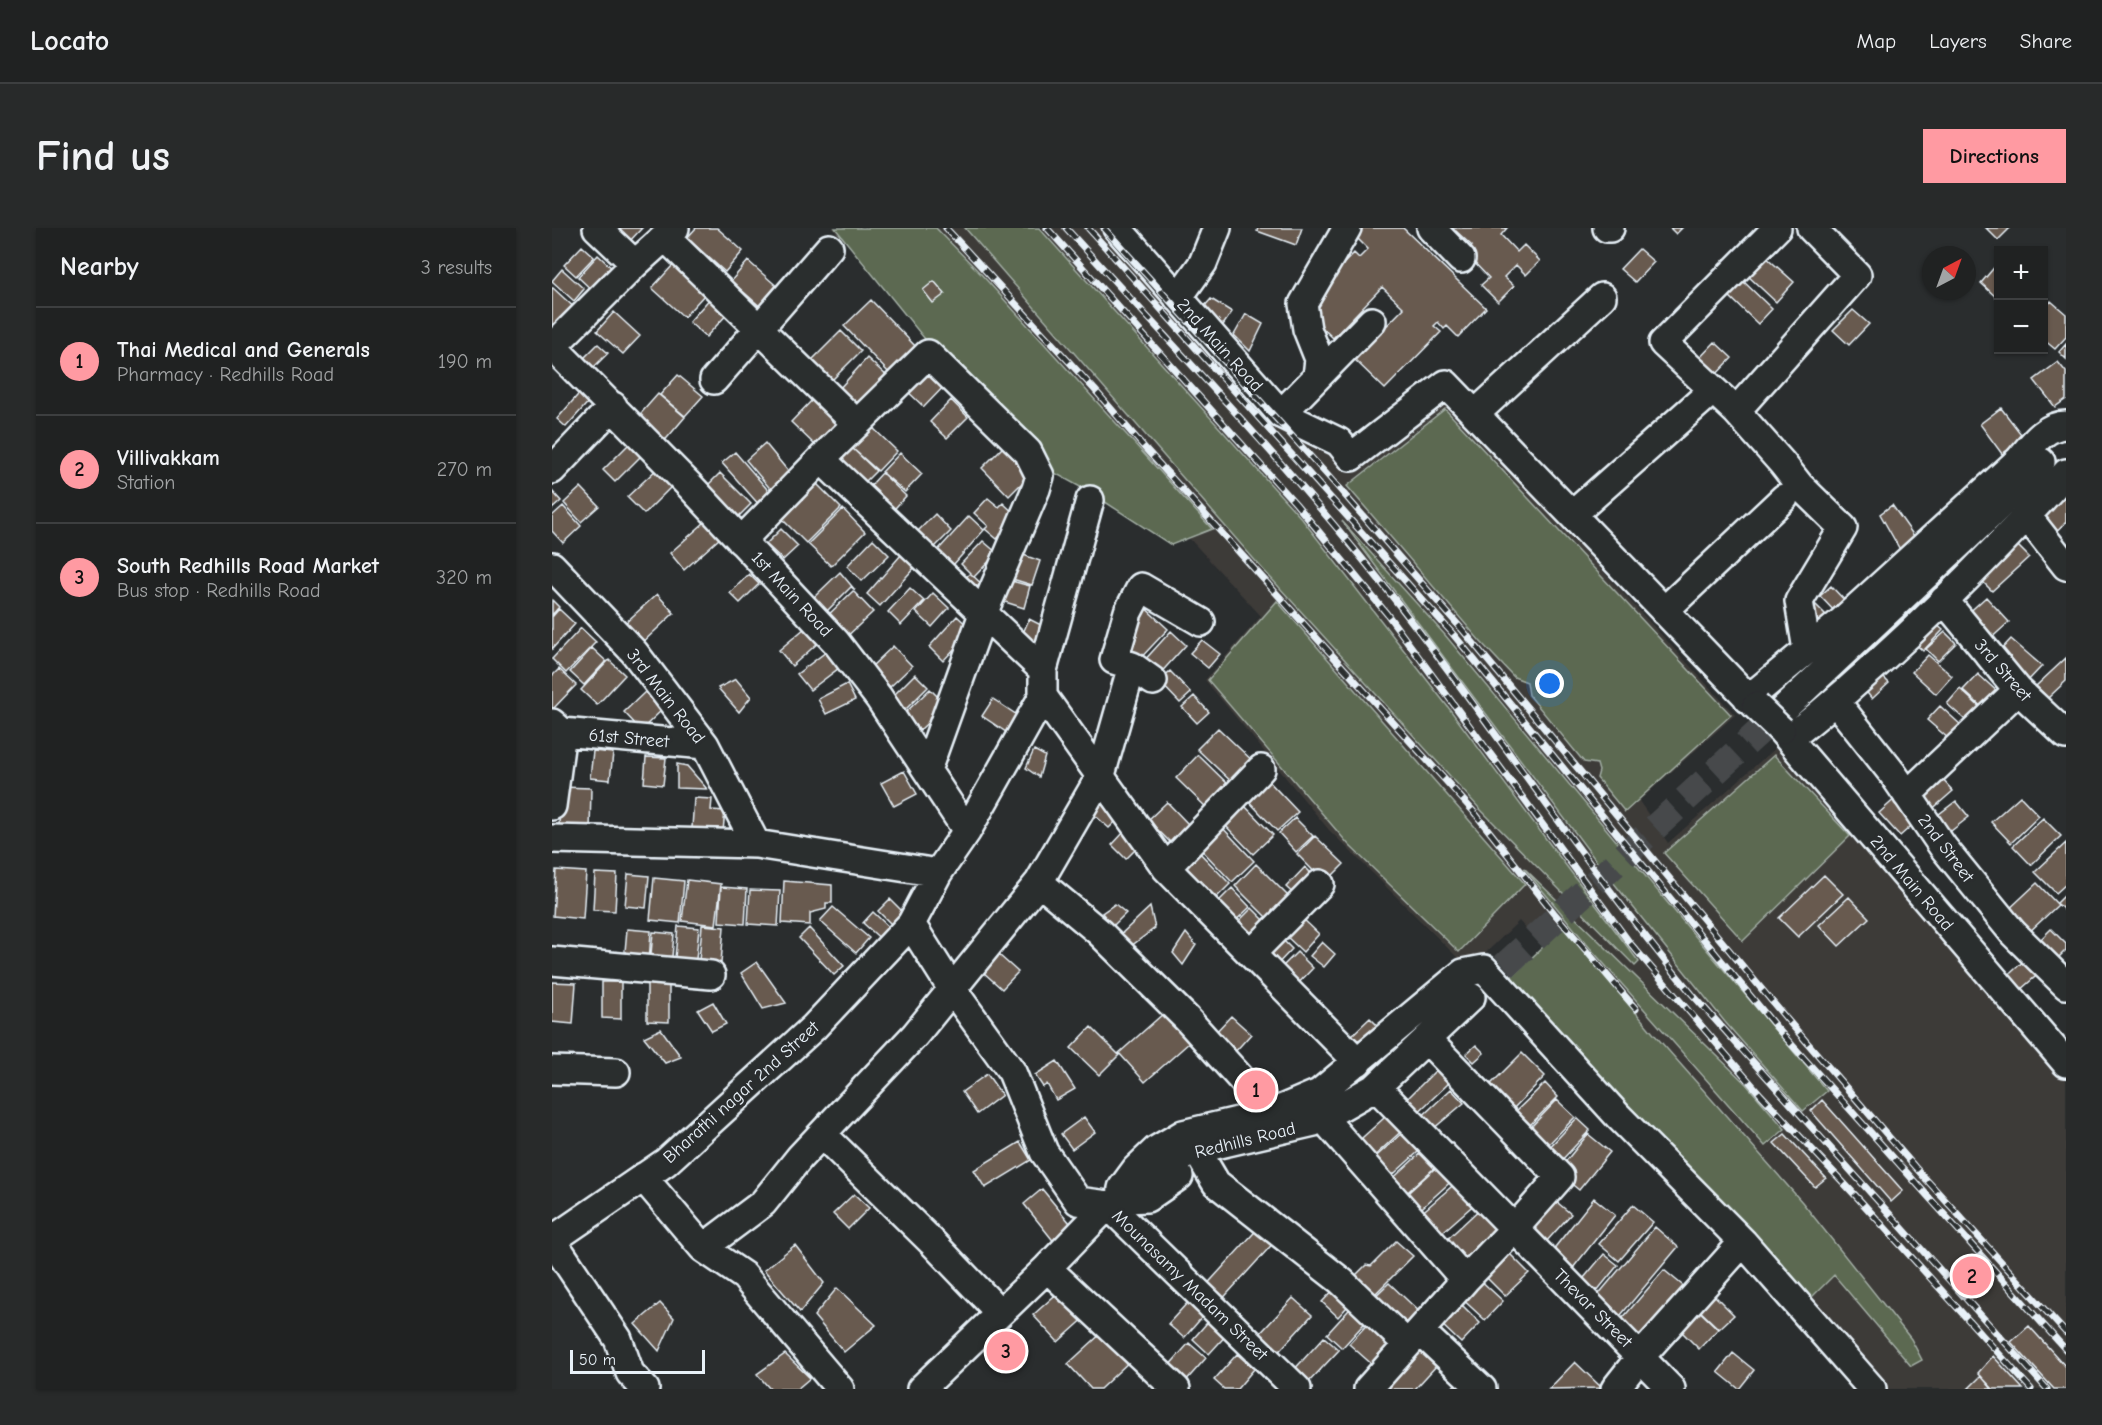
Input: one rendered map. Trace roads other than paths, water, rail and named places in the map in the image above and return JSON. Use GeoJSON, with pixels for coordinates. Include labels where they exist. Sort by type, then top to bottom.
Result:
{"type":"FeatureCollection","features":[{"type":"Feature","properties":{"kind":"street"},"geometry":{"type":"LineString","coordinates":[[597,228],[635,264]]}},
{"type":"Feature","properties":{"kind":"street","name":"2nd Main Road"},"geometry":{"type":"LineString","coordinates":[[1118,228],[1281,414],[1339,442],[1351,457],[1446,384],[1770,718],[2066,1063]]}},
{"type":"Feature","properties":{"kind":"street"},"geometry":{"type":"LineString","coordinates":[[1178,298],[1203,263],[1217,228]]}},
{"type":"Feature","properties":{"kind":"street"},"geometry":{"type":"LineString","coordinates":[[1317,377],[1319,360],[1306,329],[1303,304],[1347,228]]}},
{"type":"Feature","properties":{"kind":"street"},"geometry":{"type":"LineString","coordinates":[[1431,228],[1461,259]]}},
{"type":"Feature","properties":{"kind":"street"},"geometry":{"type":"LineString","coordinates":[[1777,228],[1664,343],[1736,411],[1800,486],[1843,528],[1799,601],[1807,650]]}},
{"type":"Feature","properties":{"kind":"street"},"geometry":{"type":"LineString","coordinates":[[1736,411],[1857,275],[1811,228]]}},
{"type":"Feature","properties":{"kind":"street"},"geometry":{"type":"LineString","coordinates":[[552,346],[635,264],[670,233],[760,328],[857,424]]}},
{"type":"Feature","properties":{"kind":"street"},"geometry":{"type":"LineString","coordinates":[[714,381],[829,248]]}},
{"type":"Feature","properties":{"kind":"street"},"geometry":{"type":"LineString","coordinates":[[1475,414],[1602,297]]}},
{"type":"Feature","properties":{"kind":"street"},"geometry":{"type":"LineString","coordinates":[[1281,414],[1372,321]]}},
{"type":"Feature","properties":{"kind":"street","name":"1st Main Road"},"geometry":{"type":"LineString","coordinates":[[552,346],[613,406],[836,642],[879,698],[967,831]]}},
{"type":"Feature","properties":{"kind":"street"},"geometry":{"type":"LineString","coordinates":[[741,541],[928,354],[1028,452],[1040,476],[1036,489],[983,614],[927,770]]}},
{"type":"Feature","properties":{"kind":"street"},"geometry":{"type":"LineString","coordinates":[[1572,515],[1704,398]]}},
{"type":"Feature","properties":{"kind":"street"},"geometry":{"type":"LineString","coordinates":[[552,470],[613,406]]}},
{"type":"Feature","properties":{"kind":"street"},"geometry":{"type":"LineString","coordinates":[[1770,718],[1807,650],[1841,622],[2019,460],[2043,434],[2056,426],[2066,425]]}},
{"type":"Feature","properties":{"kind":"street"},"geometry":{"type":"LineString","coordinates":[[1770,718],[1989,516],[2066,436]]}},
{"type":"Feature","properties":{"kind":"street"},"geometry":{"type":"LineString","coordinates":[[821,459],[983,614],[1043,683],[1101,775],[1166,868],[1358,1062]]}},
{"type":"Feature","properties":{"kind":"street"},"geometry":{"type":"LineString","coordinates":[[1770,718],[1836,702],[1944,600],[2066,473]]}},
{"type":"Feature","properties":{"kind":"street"},"geometry":{"type":"LineString","coordinates":[[1664,611],[1784,498]]}},
{"type":"Feature","properties":{"kind":"street"},"geometry":{"type":"LineString","coordinates":[[552,839],[756,844],[938,873],[967,831],[1043,683],[1090,500]]}},
{"type":"Feature","properties":{"kind":"street"},"geometry":{"type":"LineString","coordinates":[[2027,516],[2066,566]]}},
{"type":"Feature","properties":{"kind":"street","name":"3rd Main Road"},"geometry":{"type":"LineString","coordinates":[[552,566],[634,652],[705,745],[756,844]]}},
{"type":"Feature","properties":{"kind":"street"},"geometry":{"type":"LineString","coordinates":[[704,1248],[763,1203],[800,1157],[915,1035],[1039,882],[1101,775],[1143,674],[1114,660],[1128,612],[1141,587],[1201,622]]}},
{"type":"Feature","properties":{"kind":"street","name":"3rd Street"},"geometry":{"type":"LineString","coordinates":[[1944,600],[2018,690],[2066,735]]}},
{"type":"Feature","properties":{"kind":"street"},"geometry":{"type":"LineString","coordinates":[[1907,795],[2018,690]]}},
{"type":"Feature","properties":{"kind":"street","name":"2nd Street"},"geometry":{"type":"LineString","coordinates":[[1836,702],[1943,846],[2013,933],[2066,986]]}},
{"type":"Feature","properties":{"kind":"street"},"geometry":{"type":"LineString","coordinates":[[552,806],[555,729]]}},
{"type":"Feature","properties":{"kind":"street","name":"61st Street"},"geometry":{"type":"LineString","coordinates":[[555,729],[705,745]]}},
{"type":"Feature","properties":{"kind":"street"},"geometry":{"type":"LineString","coordinates":[[1166,868],[1261,769]]}},
{"type":"Feature","properties":{"kind":"street","name":"Bharathi nagar 2nd Street"},"geometry":{"type":"LineString","coordinates":[[552,1240],[666,1162],[814,1027],[912,924],[938,873]]}},
{"type":"Feature","properties":{"kind":"street"},"geometry":{"type":"LineString","coordinates":[[1039,882],[1107,940],[1186,1019],[1272,1113]]}},
{"type":"Feature","properties":{"kind":"street"},"geometry":{"type":"LineString","coordinates":[[1251,954],[1320,884]]}},
{"type":"Feature","properties":{"kind":"street"},"geometry":{"type":"LineString","coordinates":[[912,924],[952,989],[1012,1072],[1044,1152],[1078,1201],[1119,1202],[1147,1198],[1203,1161],[1305,1136],[1347,1119],[1383,1094],[1437,1050],[1501,987]]}},
{"type":"Feature","properties":{"kind":"street"},"geometry":{"type":"LineString","coordinates":[[552,960],[711,975]]}},
{"type":"Feature","properties":{"kind":"street"},"geometry":{"type":"LineString","coordinates":[[1119,1202],[1122,1188],[1136,1169],[1156,1150],[1183,1134],[1272,1113],[1319,1093],[1462,973],[1484,969],[1618,1116],[1743,1242],[1872,1389]]}},
{"type":"Feature","properties":{"kind":"street","name":"Redhills Road"},"geometry":{"type":"LineString","coordinates":[[921,1389],[1119,1202],[1170,1162],[1198,1149],[1314,1122],[1376,1087],[1471,997]]}},
{"type":"Feature","properties":{"kind":"street"},"geometry":{"type":"LineString","coordinates":[[1368,1389],[1560,1177],[1437,1050]]}},
{"type":"Feature","properties":{"kind":"street"},"geometry":{"type":"LineString","coordinates":[[552,1070],[616,1072]]}},
{"type":"Feature","properties":{"kind":"street","name":"Thevar Street"},"geometry":{"type":"LineString","coordinates":[[1383,1094],[1671,1389]]}},
{"type":"Feature","properties":{"kind":"street"},"geometry":{"type":"LineString","coordinates":[[1331,1127],[1465,1280]]}},
{"type":"Feature","properties":{"kind":"street"},"geometry":{"type":"LineString","coordinates":[[823,1135],[932,1242],[1000,1313]]}},
{"type":"Feature","properties":{"kind":"street"},"geometry":{"type":"LineString","coordinates":[[1203,1161],[1216,1183],[1482,1389]]}},
{"type":"Feature","properties":{"kind":"street"},"geometry":{"type":"LineString","coordinates":[[643,1177],[704,1248],[744,1276],[840,1389]]}},
{"type":"Feature","properties":{"kind":"street","name":"Mounasamy Madam Street"},"geometry":{"type":"LineString","coordinates":[[1119,1202],[1297,1389]]}},
{"type":"Feature","properties":{"kind":"street"},"geometry":{"type":"LineString","coordinates":[[552,1240],[618,1339],[630,1373],[645,1389]]}},
{"type":"Feature","properties":{"kind":"street"},"geometry":{"type":"LineString","coordinates":[[1615,1389],[1641,1356],[1743,1242]]}},
{"type":"Feature","properties":{"kind":"street"},"geometry":{"type":"LineString","coordinates":[[1047,1268],[1176,1389]]}},
{"type":"Feature","properties":{"kind":"tunnel"},"geometry":{"type":"LineString","coordinates":[[1474,994],[1776,716]]}},
{"type":"Feature","properties":{"kind":"railway"},"geometry":{"type":"LineString","coordinates":[[946,228],[1095,390],[1474,812],[1554,913],[1636,1009]]}},
{"type":"Feature","properties":{"kind":"railway"},"geometry":{"type":"LineString","coordinates":[[1047,228],[1296,504],[1387,614],[1630,943],[1761,1095],[2031,1389]]}},
{"type":"Feature","properties":{"kind":"railway"},"geometry":{"type":"LineString","coordinates":[[1066,228],[1236,413],[1360,556],[1436,653],[1616,898],[1692,994],[2047,1389]]}},
{"type":"Feature","properties":{"kind":"railway"},"geometry":{"type":"LineString","coordinates":[[1088,228],[1453,634],[1776,1027],[2066,1350]]}},
{"type":"Feature","properties":{"kind":"railway"},"geometry":{"type":"LineString","coordinates":[[1104,228],[1329,477],[1460,627],[1785,1017],[1915,1167],[2066,1333]]}},
{"type":"Feature","properties":{"kind":"place","name":"Thai Medical and Generals"},"geometry":{"type":"Point","coordinates":[1256,1090]}},
{"type":"Feature","properties":{"kind":"place","name":"Villivakkam"},"geometry":{"type":"Point","coordinates":[1972,1276]}},
{"type":"Feature","properties":{"kind":"place","name":"South Redhills Road Market"},"geometry":{"type":"Point","coordinates":[1006,1351]}}]}
